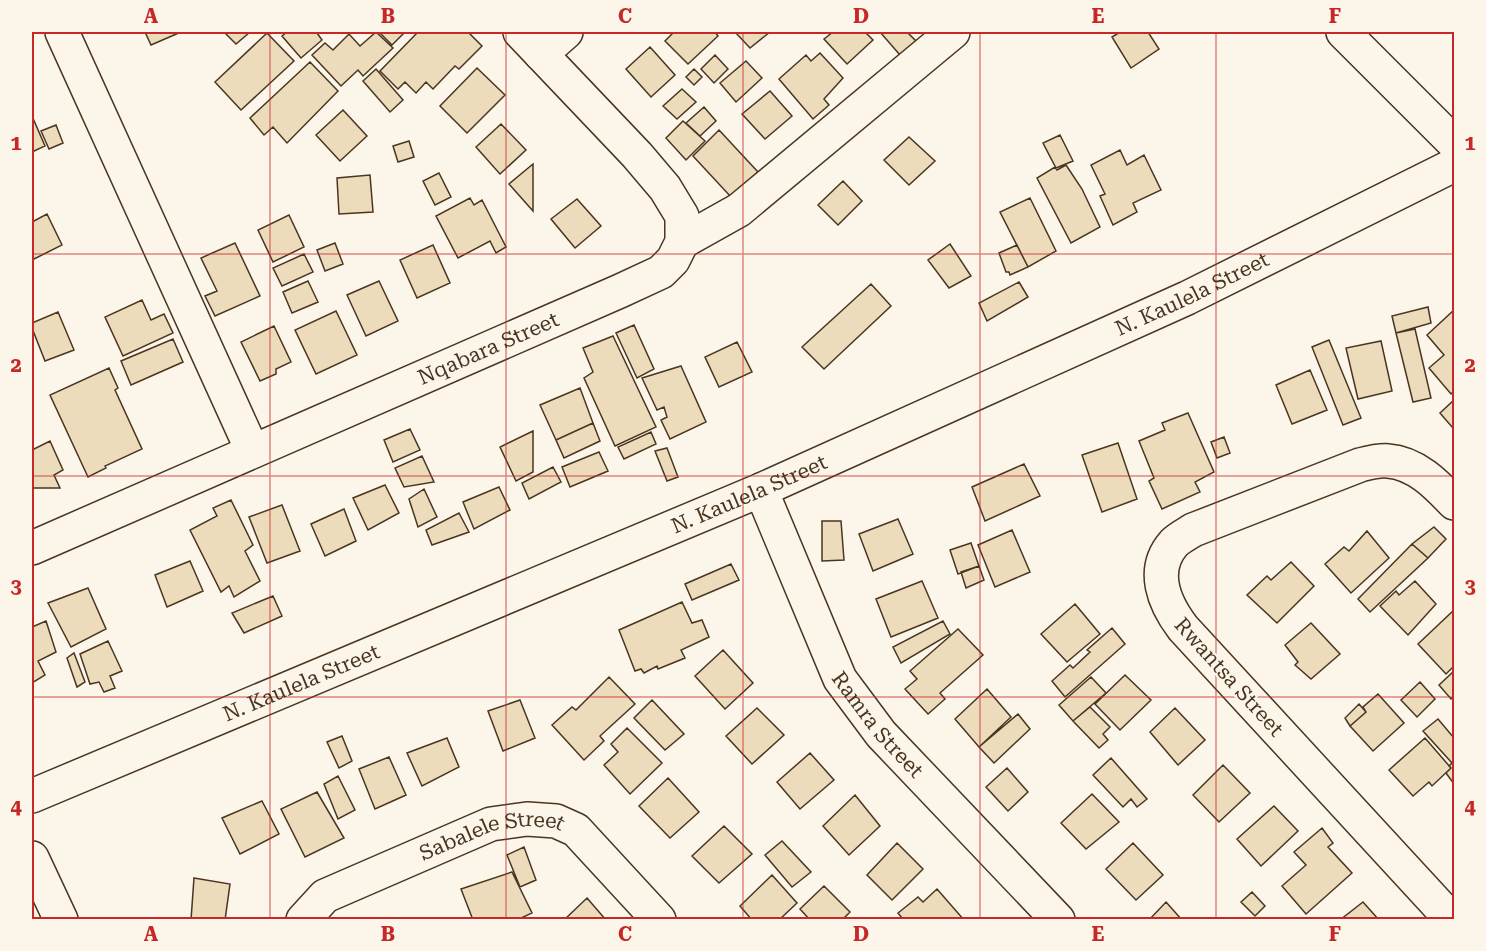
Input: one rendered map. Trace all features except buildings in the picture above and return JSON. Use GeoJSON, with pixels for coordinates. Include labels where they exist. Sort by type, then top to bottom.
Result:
{"type":"FeatureCollection","features":[{"type":"Feature","properties":{"kind":"street"},"geometry":{"type":"LineString","coordinates":[[62,32],[252,450]]}},
{"type":"Feature","properties":{"kind":"street"},"geometry":{"type":"LineString","coordinates":[[566,32],[530,43],[637,155],[665,188],[682,216],[682,242],[739,210],[953,32]]}},
{"type":"Feature","properties":{"kind":"street"},"geometry":{"type":"LineString","coordinates":[[1344,32],[1455,143]]}},
{"type":"Feature","properties":{"kind":"street","name":"N. Kaulela Street"},"geometry":{"type":"LineString","coordinates":[[32,796],[761,490],[1187,298],[1455,165]]}},
{"type":"Feature","properties":{"kind":"street","name":"Nqabara Street"},"geometry":{"type":"LineString","coordinates":[[32,548],[661,272],[674,260],[682,242]]}},
{"type":"Feature","properties":{"kind":"street","name":"Rwantsa Street"},"geometry":{"type":"LineString","coordinates":[[1452,920],[1183,628],[1170,612],[1162,593],[1162,572],[1164,556],[1175,541],[1193,530],[1360,465],[1387,461],[1408,466],[1434,482],[1455,504]]}},
{"type":"Feature","properties":{"kind":"street","name":"Ramra Street"},"geometry":{"type":"LineString","coordinates":[[761,490],[840,679],[881,734],[1058,920]]}},
{"type":"Feature","properties":{"kind":"street","name":"Sabalele Street"},"geometry":{"type":"LineString","coordinates":[[303,920],[325,896],[491,824],[526,819],[556,821],[576,830],[659,920]]}},
{"type":"Feature","properties":{"kind":"street"},"geometry":{"type":"LineString","coordinates":[[32,858],[61,920]]}}]}
